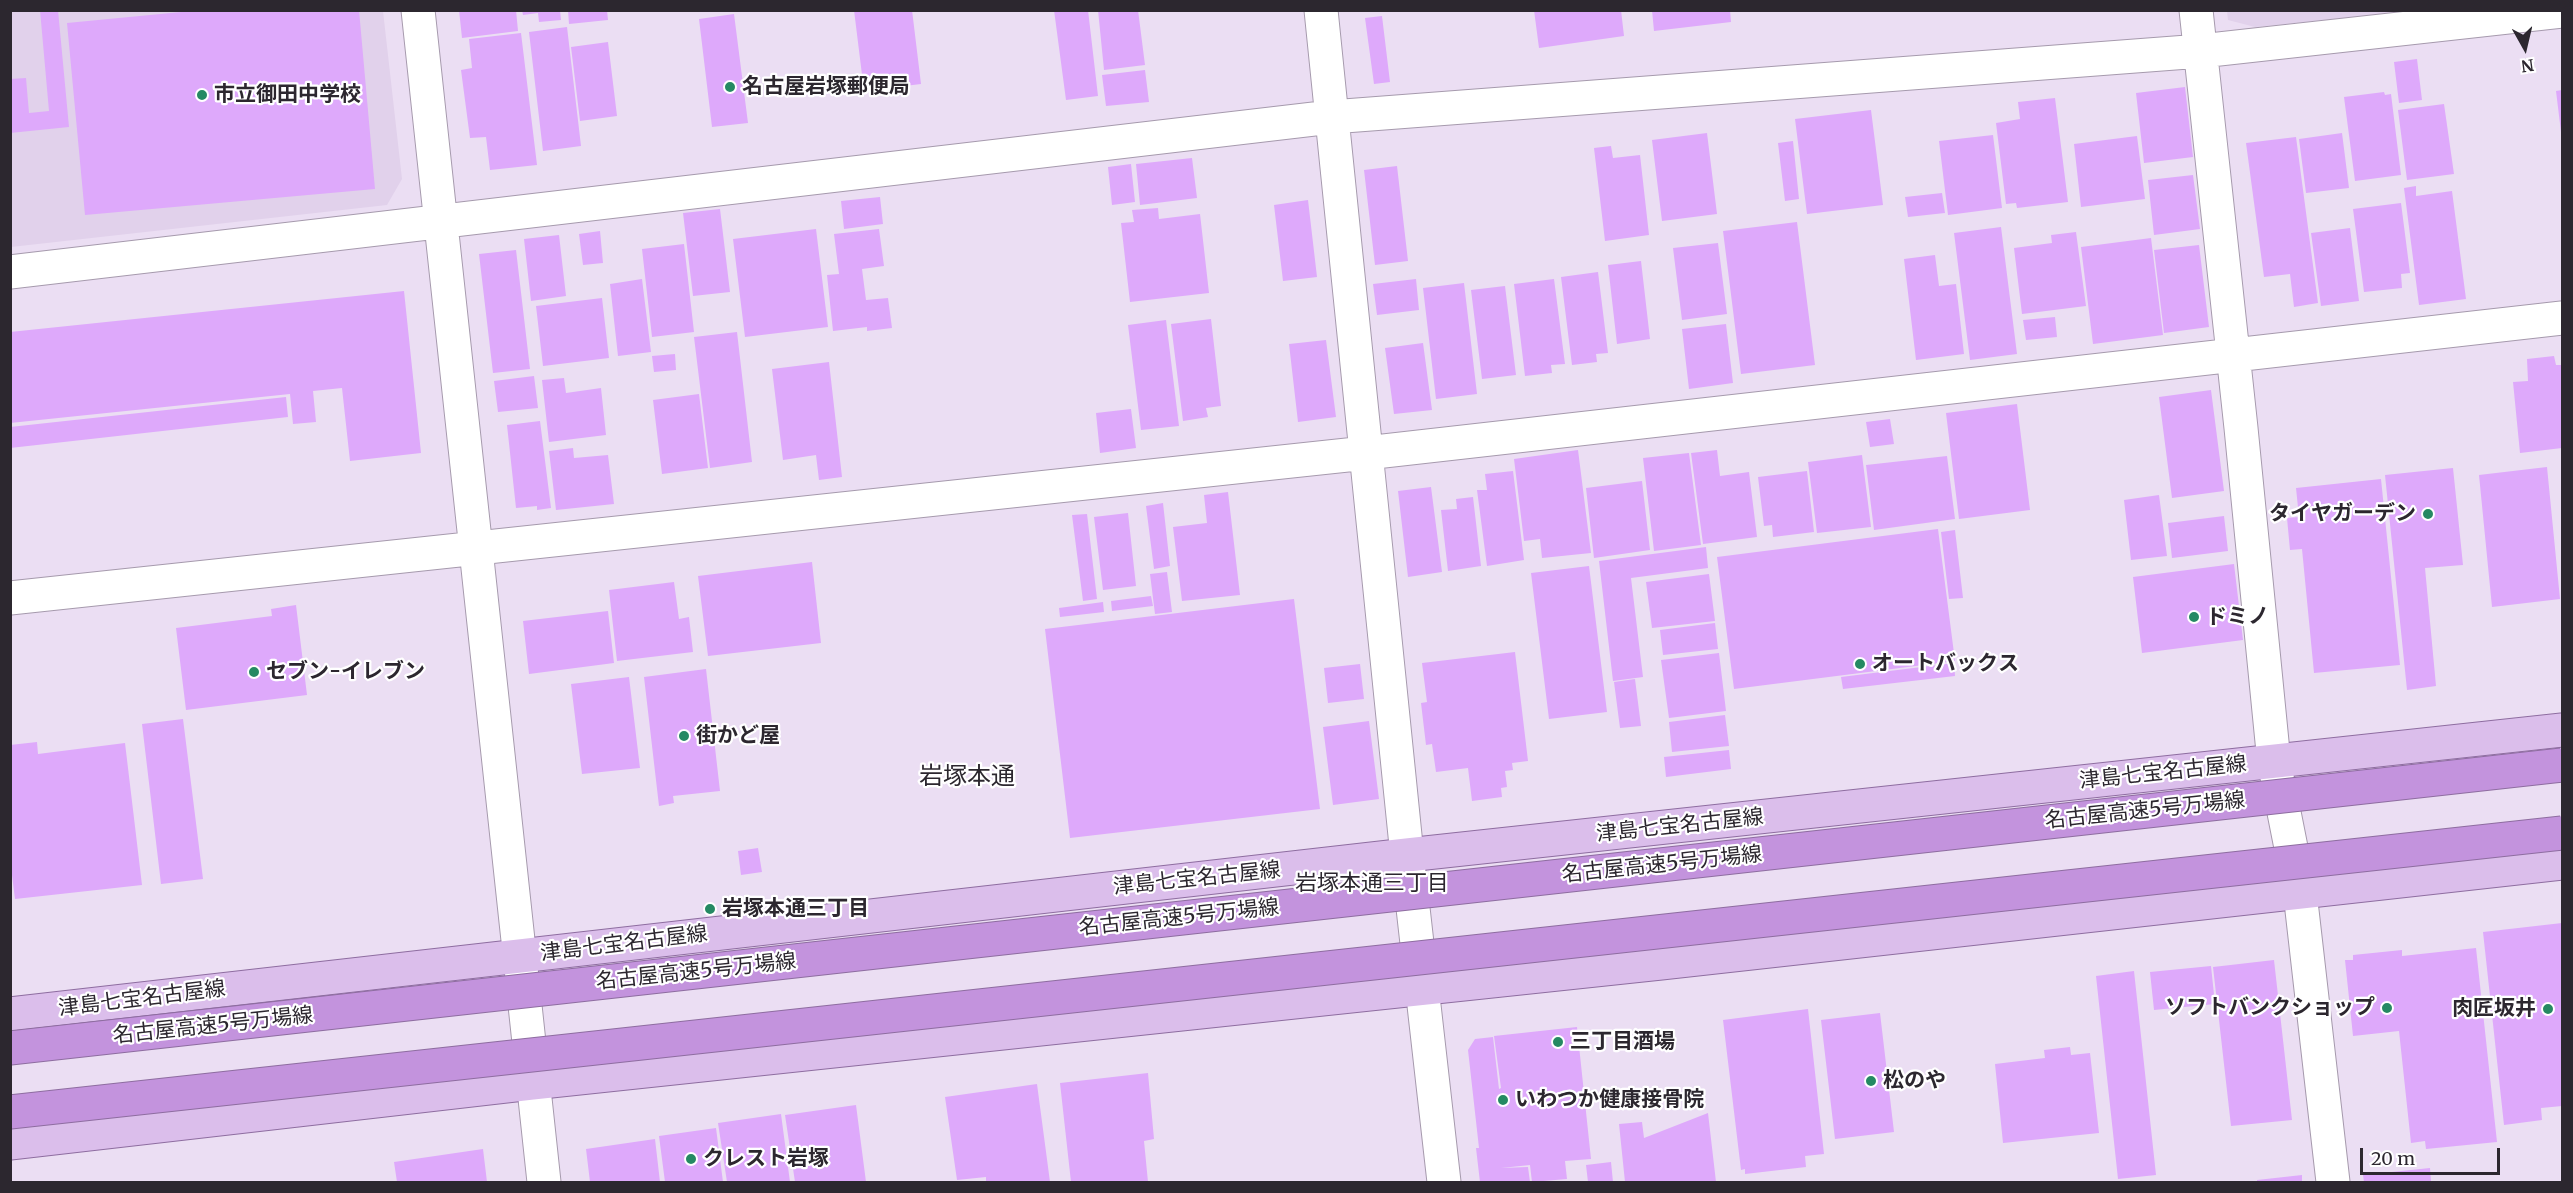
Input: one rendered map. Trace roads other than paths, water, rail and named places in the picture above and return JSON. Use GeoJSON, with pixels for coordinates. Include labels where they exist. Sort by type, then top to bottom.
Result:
{"type":"FeatureCollection","features":[{"type":"Feature","properties":{"kind":"highway","name":"名古屋高速5号万場線"},"geometry":{"type":"LineString","coordinates":[[10,1048],[2562,765]]}},
{"type":"Feature","properties":{"kind":"highway"},"geometry":{"type":"LineString","coordinates":[[10,1112],[2562,833]]}},
{"type":"Feature","properties":{"kind":"main road","name":"津島七宝名古屋線"},"geometry":{"type":"LineString","coordinates":[[10,1014],[1407,855],[2562,730]]}},
{"type":"Feature","properties":{"kind":"main road"},"geometry":{"type":"LineString","coordinates":[[10,1143],[532,1083],[2562,863]]}},
{"type":"Feature","properties":{"kind":"street"},"geometry":{"type":"LineString","coordinates":[[418,10],[544,1182]]}},
{"type":"Feature","properties":{"kind":"street"},"geometry":{"type":"LineString","coordinates":[[1321,10],[1330,117],[1407,855],[1444,1182]]}},
{"type":"Feature","properties":{"kind":"street"},"geometry":{"type":"LineString","coordinates":[[2196,10],[2234,354],[2274,762],[2300,893],[2333,1182]]}},
{"type":"Feature","properties":{"kind":"street"},"geometry":{"type":"LineString","coordinates":[[10,272],[1330,117],[2201,51],[2562,11]]}},
{"type":"Feature","properties":{"kind":"street"},"geometry":{"type":"LineString","coordinates":[[10,598],[1366,453],[2562,318]]}},
{"type":"Feature","properties":{"kind":"place","name":"名古屋岩塚郵便局"},"geometry":{"type":"Point","coordinates":[730,87]}},
{"type":"Feature","properties":{"kind":"place","name":"市立御田中学校"},"geometry":{"type":"Point","coordinates":[202,95]}},
{"type":"Feature","properties":{"kind":"place","name":"タイヤガーデン"},"geometry":{"type":"Point","coordinates":[2428,514]}},
{"type":"Feature","properties":{"kind":"place","name":"ドミノ"},"geometry":{"type":"Point","coordinates":[2194,617]}},
{"type":"Feature","properties":{"kind":"place","name":"オートバックス"},"geometry":{"type":"Point","coordinates":[1860,664]}},
{"type":"Feature","properties":{"kind":"place","name":"セブン-イレブン"},"geometry":{"type":"Point","coordinates":[254,672]}},
{"type":"Feature","properties":{"kind":"place","name":"街かど屋"},"geometry":{"type":"Point","coordinates":[684,736]}},
{"type":"Feature","properties":{"kind":"place","name":"岩塚本通三丁目"},"geometry":{"type":"Point","coordinates":[710,909]}},
{"type":"Feature","properties":{"kind":"place","name":"ソフトバンクショップ"},"geometry":{"type":"Point","coordinates":[2387,1008]}},
{"type":"Feature","properties":{"kind":"place","name":"肉匠坂井"},"geometry":{"type":"Point","coordinates":[2548,1009]}},
{"type":"Feature","properties":{"kind":"place","name":"三丁目酒場"},"geometry":{"type":"Point","coordinates":[1558,1042]}},
{"type":"Feature","properties":{"kind":"place","name":"松のや"},"geometry":{"type":"Point","coordinates":[1871,1081]}},
{"type":"Feature","properties":{"kind":"place","name":"いわつか健康接骨院"},"geometry":{"type":"Point","coordinates":[1503,1100]}},
{"type":"Feature","properties":{"kind":"place","name":"クレスト岩塚"},"geometry":{"type":"Point","coordinates":[691,1159]}},
{"type":"Feature","properties":{"kind":"district","name":"岩塚本通"},"geometry":{"type":"Point","coordinates":[967,777]}},
{"type":"Feature","properties":{"kind":"district","name":"岩塚本通三丁目"},"geometry":{"type":"Point","coordinates":[1372,884]}}]}
